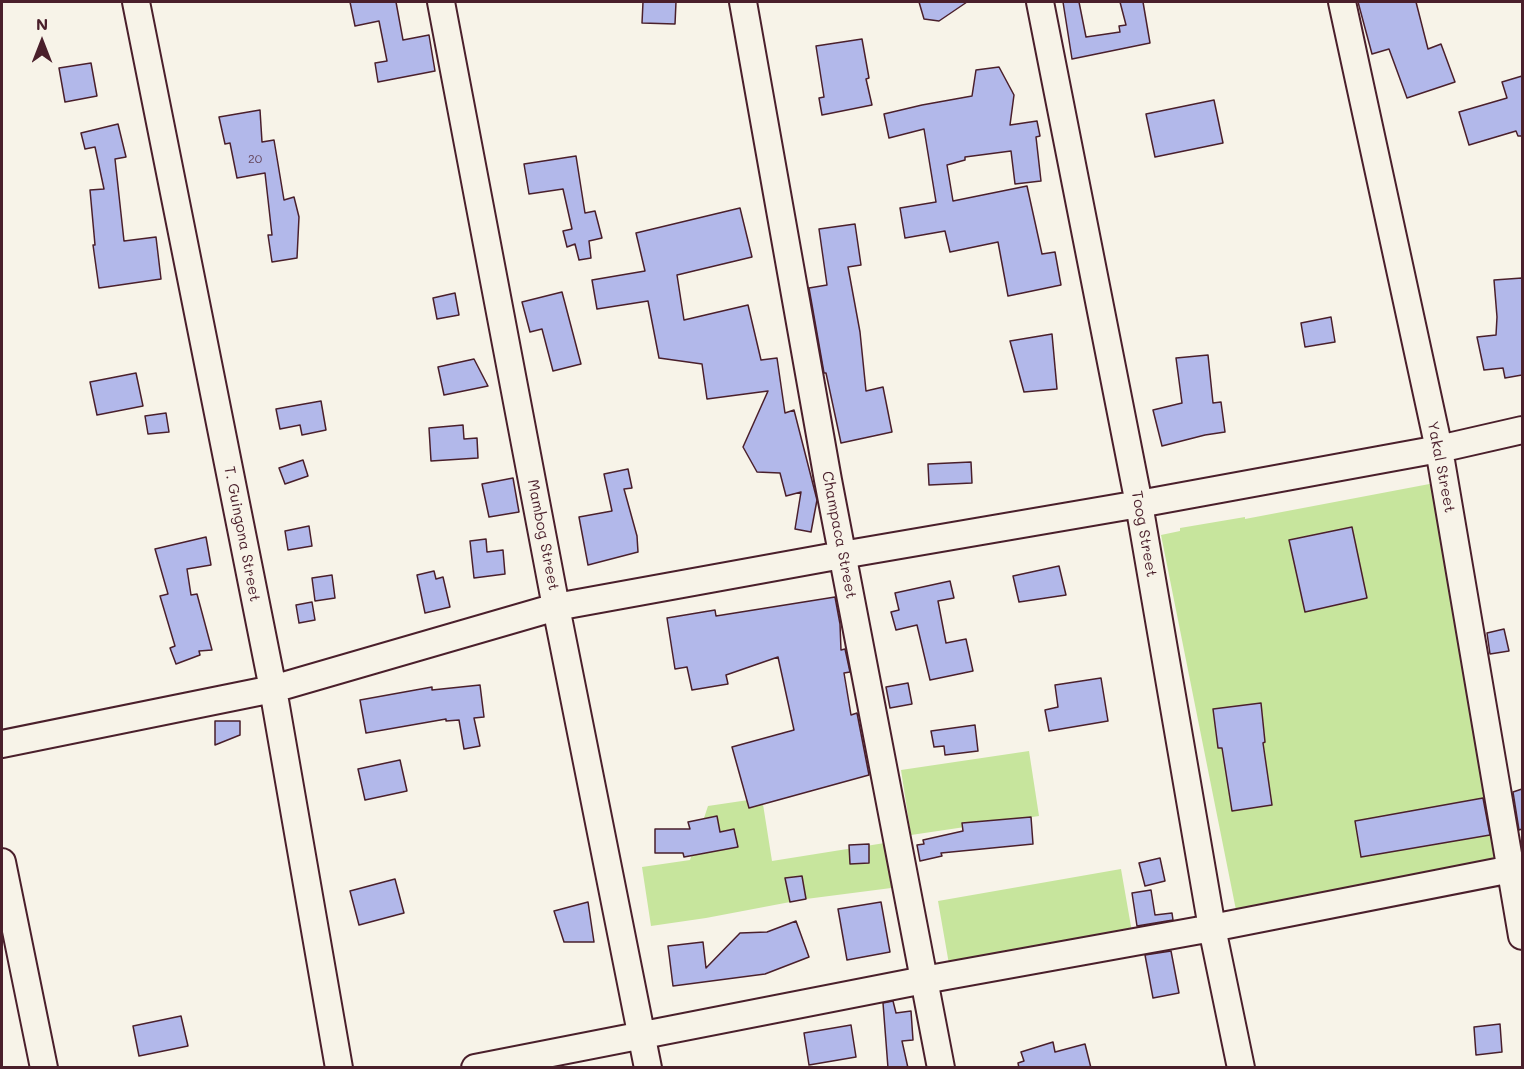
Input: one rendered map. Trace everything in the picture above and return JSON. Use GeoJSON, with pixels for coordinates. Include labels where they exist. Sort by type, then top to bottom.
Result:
{"type":"FeatureCollection","features":[{"type":"Feature","properties":{"kind":"street","name":"T. Guingona Street"},"geometry":{"type":"LineString","coordinates":[[136,2],[273,689],[339,1068]]}},
{"type":"Feature","properties":{"kind":"street","name":"Mambog Street"},"geometry":{"type":"LineString","coordinates":[[441,2],[556,608],[648,1068]]}},
{"type":"Feature","properties":{"kind":"street","name":"Champaca Street"},"geometry":{"type":"LineString","coordinates":[[743,2],[842,555],[941,1068]]}},
{"type":"Feature","properties":{"kind":"street","name":"Toog Street"},"geometry":{"type":"LineString","coordinates":[[1040,2],[1139,504],[1212,928],[1241,1068]]}},
{"type":"Feature","properties":{"kind":"street","name":"Yakal Street"},"geometry":{"type":"LineString","coordinates":[[1342,2],[1439,449],[1516,868],[1522,936]]}},
{"type":"Feature","properties":{"kind":"street"},"geometry":{"type":"LineString","coordinates":[[2,744],[273,689],[556,608],[1439,449],[1522,430]]}},
{"type":"Feature","properties":{"kind":"street"},"geometry":{"type":"LineString","coordinates":[[2,862],[44,1068]]}},
{"type":"Feature","properties":{"kind":"street"},"geometry":{"type":"LineString","coordinates":[[475,1068],[1516,868]]}},
{"type":"Feature","properties":{"kind":"green space"},"geometry":{"type":"Polygon","coordinates":[[[1440,482],[1504,862],[1237,915],[1161,535],[1180,531],[1180,528],[1245,517],[1245,519],[1440,482]]]}},
{"type":"Feature","properties":{"kind":"green space"},"geometry":{"type":"Polygon","coordinates":[[[1029,751],[1039,816],[911,835],[901,770],[1029,751]]]}},
{"type":"Feature","properties":{"kind":"green space"},"geometry":{"type":"Polygon","coordinates":[[[762,798],[772,861],[891,842],[899,887],[806,899],[651,926],[642,867],[690,860],[708,806],[762,798]]]}},
{"type":"Feature","properties":{"kind":"green space"},"geometry":{"type":"Polygon","coordinates":[[[1121,869],[1133,938],[950,970],[938,901],[1121,869]]]}},
{"type":"Feature","properties":{"kind":"building"},"geometry":{"type":"Polygon","coordinates":[[[350,2],[396,2],[403,40],[429,35],[435,71],[378,82],[375,63],[387,61],[379,21],[355,26],[350,2]]]}},
{"type":"Feature","properties":{"kind":"building"},"geometry":{"type":"Polygon","coordinates":[[[643,2],[676,2],[675,24],[642,23],[643,2]]]}},
{"type":"Feature","properties":{"kind":"building"},"geometry":{"type":"Polygon","coordinates":[[[919,2],[967,2],[939,21],[924,19],[919,2]]]}},
{"type":"Feature","properties":{"kind":"building"},"geometry":{"type":"Polygon","coordinates":[[[1063,2],[1079,2],[1086,37],[1120,32],[1119,26],[1126,25],[1120,2],[1143,2],[1150,43],[1072,59],[1063,2]]]}},
{"type":"Feature","properties":{"kind":"building"},"geometry":{"type":"Polygon","coordinates":[[[1358,2],[1416,2],[1428,49],[1441,44],[1455,82],[1407,98],[1389,49],[1372,54],[1358,2]]]}},
{"type":"Feature","properties":{"kind":"building"},"geometry":{"type":"Polygon","coordinates":[[[862,39],[869,78],[866,79],[872,105],[822,115],[819,98],[824,97],[816,46],[862,39]]]}},
{"type":"Feature","properties":{"kind":"building"},"geometry":{"type":"Polygon","coordinates":[[[91,63],[97,96],[65,102],[59,68],[91,63]]]}},
{"type":"Feature","properties":{"kind":"building"},"geometry":{"type":"Polygon","coordinates":[[[999,67],[1014,95],[1010,125],[1037,121],[1040,136],[1036,137],[1041,181],[1015,184],[1011,151],[965,157],[965,160],[947,165],[953,201],[1027,186],[1042,254],[1055,252],[1061,285],[1008,296],[998,242],[950,252],[945,231],[905,238],[900,208],[936,202],[924,129],[889,138],[884,114],[972,96],[976,70],[999,67]]]}},
{"type":"Feature","properties":{"kind":"building"},"geometry":{"type":"Polygon","coordinates":[[[1522,76],[1522,136],[1518,136],[1516,131],[1469,145],[1459,112],[1507,98],[1502,82],[1522,76]]]}},
{"type":"Feature","properties":{"kind":"building"},"geometry":{"type":"Polygon","coordinates":[[[1214,100],[1223,143],[1155,157],[1146,114],[1214,100]]]}},
{"type":"Feature","properties":{"kind":"building"},"geometry":{"type":"Polygon","coordinates":[[[260,110],[262,142],[274,140],[284,200],[294,197],[299,217],[297,258],[272,262],[268,235],[272,235],[265,173],[237,178],[230,143],[225,144],[219,117],[260,110]]]}},
{"type":"Feature","properties":{"kind":"building"},"geometry":{"type":"Polygon","coordinates":[[[118,124],[126,157],[115,159],[124,241],[156,237],[161,279],[99,288],[93,245],[95,245],[90,190],[104,189],[95,147],[85,149],[81,133],[118,124]]]}},
{"type":"Feature","properties":{"kind":"building"},"geometry":{"type":"Polygon","coordinates":[[[576,156],[585,213],[595,211],[602,238],[589,241],[591,258],[579,260],[575,244],[567,247],[563,231],[572,229],[563,189],[529,194],[524,164],[576,156]]]}},
{"type":"Feature","properties":{"kind":"building"},"geometry":{"type":"Polygon","coordinates":[[[740,208],[752,257],[677,275],[684,320],[748,305],[761,360],[777,358],[785,413],[794,410],[817,500],[811,532],[795,529],[801,492],[786,496],[780,473],[757,472],[743,447],[768,391],[707,399],[702,364],[659,358],[648,301],[597,309],[592,280],[645,271],[636,233],[740,208]]]}},
{"type":"Feature","properties":{"kind":"building"},"geometry":{"type":"Polygon","coordinates":[[[855,224],[861,265],[848,267],[860,332],[866,391],[883,387],[892,432],[841,443],[826,373],[824,373],[809,288],[827,285],[819,229],[855,224]]]}},
{"type":"Feature","properties":{"kind":"building"},"geometry":{"type":"Polygon","coordinates":[[[1522,278],[1522,375],[1505,378],[1503,368],[1484,370],[1477,337],[1496,335],[1494,280],[1522,278]]]}},
{"type":"Feature","properties":{"kind":"building"},"geometry":{"type":"Polygon","coordinates":[[[562,292],[581,364],[553,371],[542,329],[530,332],[522,302],[562,292]]]}},
{"type":"Feature","properties":{"kind":"building"},"geometry":{"type":"Polygon","coordinates":[[[455,293],[459,315],[437,319],[433,298],[455,293]]]}},
{"type":"Feature","properties":{"kind":"building"},"geometry":{"type":"Polygon","coordinates":[[[1331,317],[1335,342],[1305,347],[1301,323],[1331,317]]]}},
{"type":"Feature","properties":{"kind":"building"},"geometry":{"type":"Polygon","coordinates":[[[1052,334],[1057,389],[1024,392],[1010,341],[1052,334]]]}},
{"type":"Feature","properties":{"kind":"building"},"geometry":{"type":"Polygon","coordinates":[[[1208,355],[1213,403],[1221,402],[1225,432],[1162,446],[1153,410],[1182,403],[1176,358],[1208,355]]]}},
{"type":"Feature","properties":{"kind":"building"},"geometry":{"type":"Polygon","coordinates":[[[474,359],[488,386],[444,395],[438,367],[474,359]]]}},
{"type":"Feature","properties":{"kind":"building"},"geometry":{"type":"Polygon","coordinates":[[[136,373],[143,406],[97,415],[90,382],[136,373]]]}},
{"type":"Feature","properties":{"kind":"building"},"geometry":{"type":"Polygon","coordinates":[[[321,401],[326,430],[302,435],[300,425],[280,429],[276,409],[321,401]]]}},
{"type":"Feature","properties":{"kind":"building"},"geometry":{"type":"Polygon","coordinates":[[[166,413],[169,432],[148,434],[145,416],[166,413]]]}},
{"type":"Feature","properties":{"kind":"building"},"geometry":{"type":"Polygon","coordinates":[[[463,425],[464,439],[477,438],[478,458],[431,461],[429,428],[463,425]]]}},
{"type":"Feature","properties":{"kind":"building"},"geometry":{"type":"Polygon","coordinates":[[[303,460],[308,476],[285,484],[279,468],[303,460]]]}},
{"type":"Feature","properties":{"kind":"building"},"geometry":{"type":"Polygon","coordinates":[[[971,462],[972,483],[929,485],[928,464],[971,462]]]}},
{"type":"Feature","properties":{"kind":"building"},"geometry":{"type":"Polygon","coordinates":[[[628,469],[632,488],[624,489],[637,536],[638,552],[588,565],[579,517],[612,511],[604,474],[628,469]]]}},
{"type":"Feature","properties":{"kind":"building"},"geometry":{"type":"Polygon","coordinates":[[[513,478],[519,512],[489,517],[482,484],[513,478]]]}},
{"type":"Feature","properties":{"kind":"building"},"geometry":{"type":"Polygon","coordinates":[[[309,526],[312,546],[288,550],[285,531],[309,526]]]}},
{"type":"Feature","properties":{"kind":"building"},"geometry":{"type":"Polygon","coordinates":[[[1352,527],[1367,598],[1305,612],[1289,540],[1352,527]]]}},
{"type":"Feature","properties":{"kind":"building"},"geometry":{"type":"Polygon","coordinates":[[[206,537],[211,565],[187,569],[191,595],[197,594],[212,650],[199,651],[200,655],[176,664],[170,648],[175,646],[160,596],[168,594],[155,549],[206,537]]]}},
{"type":"Feature","properties":{"kind":"building"},"geometry":{"type":"Polygon","coordinates":[[[486,539],[487,552],[503,550],[505,574],[474,578],[470,541],[486,539]]]}},
{"type":"Feature","properties":{"kind":"building"},"geometry":{"type":"Polygon","coordinates":[[[1059,566],[1066,595],[1019,602],[1013,576],[1059,566]]]}},
{"type":"Feature","properties":{"kind":"building"},"geometry":{"type":"Polygon","coordinates":[[[434,571],[436,579],[443,577],[450,607],[425,613],[417,575],[434,571]]]}},
{"type":"Feature","properties":{"kind":"building"},"geometry":{"type":"Polygon","coordinates":[[[332,575],[335,598],[315,601],[312,578],[332,575]]]}},
{"type":"Feature","properties":{"kind":"building"},"geometry":{"type":"Polygon","coordinates":[[[950,581],[954,598],[938,601],[946,643],[966,639],[973,671],[930,680],[917,625],[896,630],[891,612],[899,610],[895,593],[950,581]]]}},
{"type":"Feature","properties":{"kind":"building"},"geometry":{"type":"Polygon","coordinates":[[[835,597],[840,624],[841,650],[845,649],[850,672],[844,673],[851,715],[857,713],[869,775],[749,808],[732,747],[794,730],[778,657],[726,675],[728,684],[692,690],[687,667],[675,669],[667,618],[715,610],[716,616],[835,597]]]}},
{"type":"Feature","properties":{"kind":"building"},"geometry":{"type":"Polygon","coordinates":[[[312,602],[315,620],[299,623],[296,605],[312,602]]]}},
{"type":"Feature","properties":{"kind":"building"},"geometry":{"type":"Polygon","coordinates":[[[1504,629],[1509,651],[1490,654],[1487,633],[1504,629]]]}},
{"type":"Feature","properties":{"kind":"building"},"geometry":{"type":"Polygon","coordinates":[[[1101,678],[1108,721],[1049,731],[1045,710],[1058,707],[1055,685],[1101,678]]]}},
{"type":"Feature","properties":{"kind":"building"},"geometry":{"type":"Polygon","coordinates":[[[908,683],[912,704],[890,708],[886,687],[908,683]]]}},
{"type":"Feature","properties":{"kind":"building"},"geometry":{"type":"Polygon","coordinates":[[[480,685],[484,717],[474,718],[480,746],[464,749],[459,720],[446,721],[446,719],[366,733],[360,700],[432,687],[432,690],[480,685]]]}},
{"type":"Feature","properties":{"kind":"building"},"geometry":{"type":"Polygon","coordinates":[[[1261,703],[1265,742],[1263,743],[1272,805],[1232,811],[1222,748],[1218,748],[1213,709],[1261,703]]]}},
{"type":"Feature","properties":{"kind":"building"},"geometry":{"type":"Polygon","coordinates":[[[215,721],[240,721],[240,735],[215,745],[215,721]]]}},
{"type":"Feature","properties":{"kind":"building"},"geometry":{"type":"Polygon","coordinates":[[[975,725],[978,751],[945,755],[944,746],[934,747],[931,731],[975,725]]]}},
{"type":"Feature","properties":{"kind":"building"},"geometry":{"type":"Polygon","coordinates":[[[400,760],[407,791],[365,800],[358,769],[400,760]]]}},
{"type":"Feature","properties":{"kind":"building"},"geometry":{"type":"Polygon","coordinates":[[[1522,789],[1522,829],[1519,830],[1513,792],[1522,789]]]}},
{"type":"Feature","properties":{"kind":"building"},"geometry":{"type":"Polygon","coordinates":[[[1483,798],[1490,835],[1361,857],[1355,821],[1483,798]]]}},
{"type":"Feature","properties":{"kind":"building"},"geometry":{"type":"Polygon","coordinates":[[[717,816],[720,832],[734,829],[738,847],[684,857],[683,853],[655,853],[655,829],[690,829],[688,822],[717,816]]]}},
{"type":"Feature","properties":{"kind":"building"},"geometry":{"type":"Polygon","coordinates":[[[1031,817],[1033,844],[941,853],[942,856],[920,861],[917,845],[924,844],[923,840],[963,831],[962,823],[1031,817]]]}},
{"type":"Feature","properties":{"kind":"building"},"geometry":{"type":"Polygon","coordinates":[[[869,844],[869,863],[850,864],[849,845],[869,844]]]}},
{"type":"Feature","properties":{"kind":"building"},"geometry":{"type":"Polygon","coordinates":[[[1160,858],[1165,881],[1145,886],[1139,863],[1160,858]]]}},
{"type":"Feature","properties":{"kind":"building"},"geometry":{"type":"Polygon","coordinates":[[[802,876],[806,899],[790,902],[785,878],[802,876]]]}},
{"type":"Feature","properties":{"kind":"building"},"geometry":{"type":"Polygon","coordinates":[[[395,879],[404,913],[359,925],[350,891],[395,879]]]}},
{"type":"Feature","properties":{"kind":"building"},"geometry":{"type":"Polygon","coordinates":[[[1151,890],[1155,915],[1172,913],[1173,920],[1137,926],[1132,893],[1151,890]]]}},
{"type":"Feature","properties":{"kind":"building"},"geometry":{"type":"Polygon","coordinates":[[[588,902],[594,942],[564,942],[554,911],[588,902]]]}},
{"type":"Feature","properties":{"kind":"building"},"geometry":{"type":"Polygon","coordinates":[[[881,902],[890,952],[847,960],[838,909],[881,902]]]}},
{"type":"Feature","properties":{"kind":"building"},"geometry":{"type":"Polygon","coordinates":[[[796,921],[809,957],[765,974],[673,986],[668,946],[703,942],[706,968],[740,933],[767,932],[796,921]]]}},
{"type":"Feature","properties":{"kind":"building"},"geometry":{"type":"Polygon","coordinates":[[[1171,951],[1179,993],[1153,998],[1145,955],[1171,951]]]}},
{"type":"Feature","properties":{"kind":"building"},"geometry":{"type":"Polygon","coordinates":[[[893,1001],[896,1013],[911,1011],[913,1040],[902,1041],[908,1068],[888,1068],[883,1003],[893,1001]]]}},
{"type":"Feature","properties":{"kind":"building"},"geometry":{"type":"Polygon","coordinates":[[[181,1016],[188,1046],[139,1056],[133,1026],[181,1016]]]}},
{"type":"Feature","properties":{"kind":"building"},"geometry":{"type":"Polygon","coordinates":[[[1500,1024],[1502,1052],[1476,1055],[1474,1027],[1500,1024]]]}},
{"type":"Feature","properties":{"kind":"building"},"geometry":{"type":"Polygon","coordinates":[[[851,1025],[856,1057],[809,1065],[804,1033],[851,1025]]]}},
{"type":"Feature","properties":{"kind":"building"},"geometry":{"type":"Polygon","coordinates":[[[1053,1042],[1055,1052],[1085,1044],[1091,1068],[1019,1068],[1018,1063],[1024,1061],[1021,1052],[1053,1042]]]}}]}
